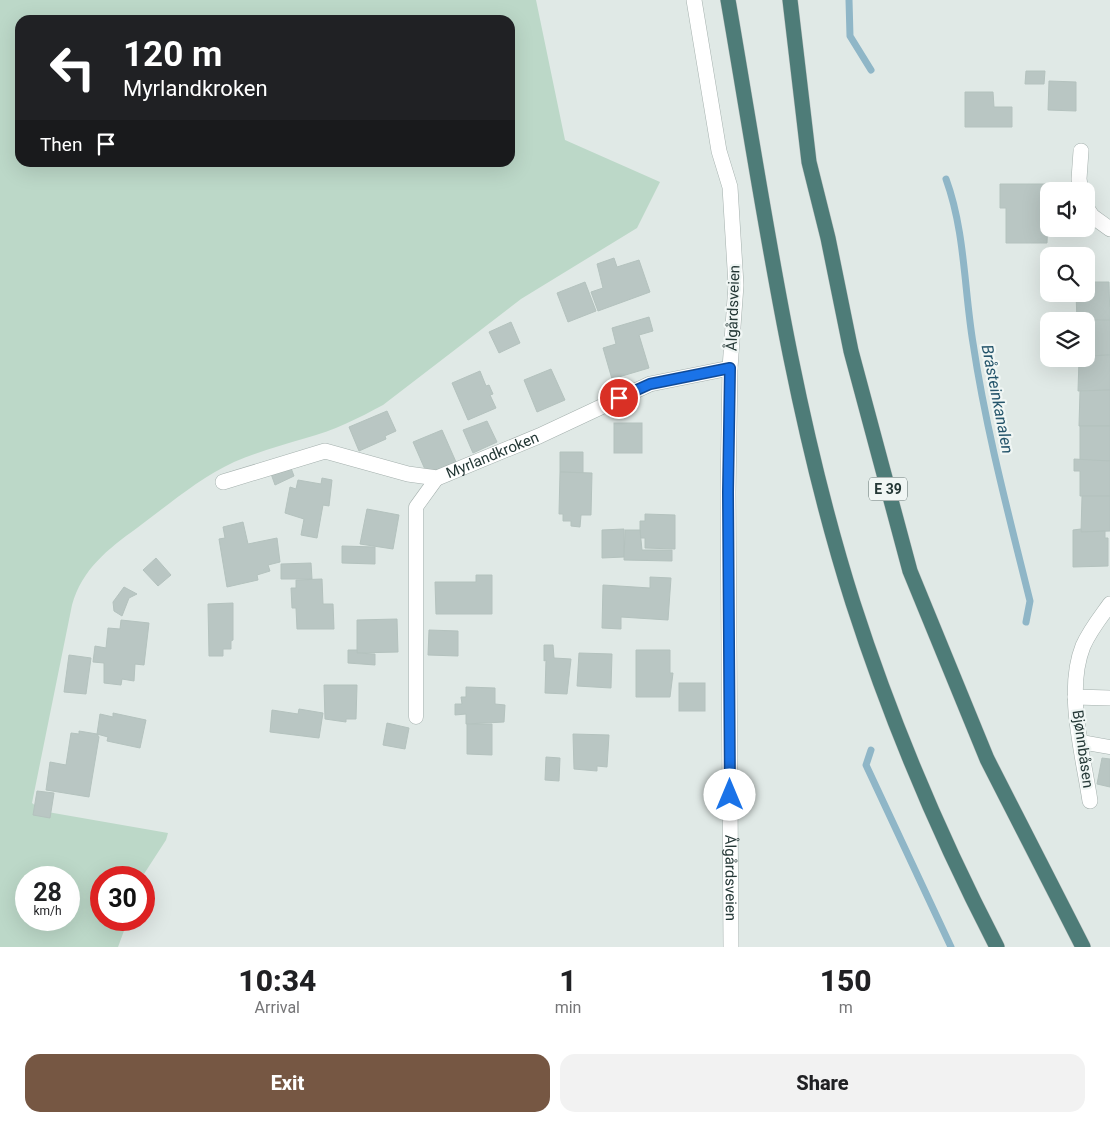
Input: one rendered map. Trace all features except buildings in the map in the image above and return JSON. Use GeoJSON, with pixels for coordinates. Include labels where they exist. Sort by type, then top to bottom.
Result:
{"type":"FeatureCollection","features":[{"type":"Feature","properties":{"kind":"highway"},"geometry":{"type":"LineString","coordinates":[[728,0],[796,380],[826,509],[853,602],[899,736],[936,826],[997,947]]}},
{"type":"Feature","properties":{"kind":"highway","name":"E 39"},"geometry":{"type":"LineString","coordinates":[[790,0],[809,162],[828,238],[851,350],[910,571],[987,759],[1083,947]]}},
{"type":"Feature","properties":{"kind":"street","name":"Ålgårdsveien"},"geometry":{"type":"LineString","coordinates":[[694,0],[719,151],[730,187],[736,285],[730,368],[728,502],[731,947]]}},
{"type":"Feature","properties":{"kind":"street"},"geometry":{"type":"LineString","coordinates":[[1080,182],[1081,151]]}},
{"type":"Feature","properties":{"kind":"street"},"geometry":{"type":"LineString","coordinates":[[1095,218],[1110,229]]}},
{"type":"Feature","properties":{"kind":"street","name":"Myrlandkroken"},"geometry":{"type":"LineString","coordinates":[[222,482],[325,451],[408,474],[437,478],[539,436],[650,384],[730,368]]}},
{"type":"Feature","properties":{"kind":"street","name":"Bjønnbåsen"},"geometry":{"type":"LineString","coordinates":[[1090,801],[1075,697],[1077,667],[1083,646],[1093,627],[1110,604]]}},
{"type":"Feature","properties":{"kind":"street","name":"Bjønnbåsen"},"geometry":{"type":"LineString","coordinates":[[1075,697],[1110,698]]}},
{"type":"Feature","properties":{"kind":"lane"},"geometry":{"type":"LineString","coordinates":[[416,717],[416,507],[437,478]]}},
{"type":"Feature","properties":{"kind":"lane"},"geometry":{"type":"LineString","coordinates":[[1081,742],[1110,747]]}},
{"type":"Feature","properties":{"kind":"green space"},"geometry":{"type":"Polygon","coordinates":[[[0,0],[536,0],[565,140],[660,182],[637,228],[521,299],[383,405],[336,428],[252,455],[221,469],[172,501],[106,552],[89,570],[76,592],[72,605],[32,803],[42,811],[168,833],[166,840],[149,866],[90,866],[90,931],[124,931],[118,947],[0,947],[0,0]]]}},
{"type":"Feature","properties":{"kind":"waterway","name":"Bråsteinkanalen"},"geometry":{"type":"LineString","coordinates":[[849,0],[850,36],[871,70]]}},
{"type":"Feature","properties":{"kind":"waterway","name":"Bråsteinkanalen"},"geometry":{"type":"LineString","coordinates":[[946,179],[961,239],[970,322],[984,408],[1030,601],[1026,622]]}},
{"type":"Feature","properties":{"kind":"waterway"},"geometry":{"type":"LineString","coordinates":[[871,750],[866,765],[951,947]]}},
{"type":"Feature","properties":{"kind":"route"},"geometry":{"type":"LineString","coordinates":[[619,398],[650,384],[711,370],[730,368],[728,492],[730,795]]}}]}
